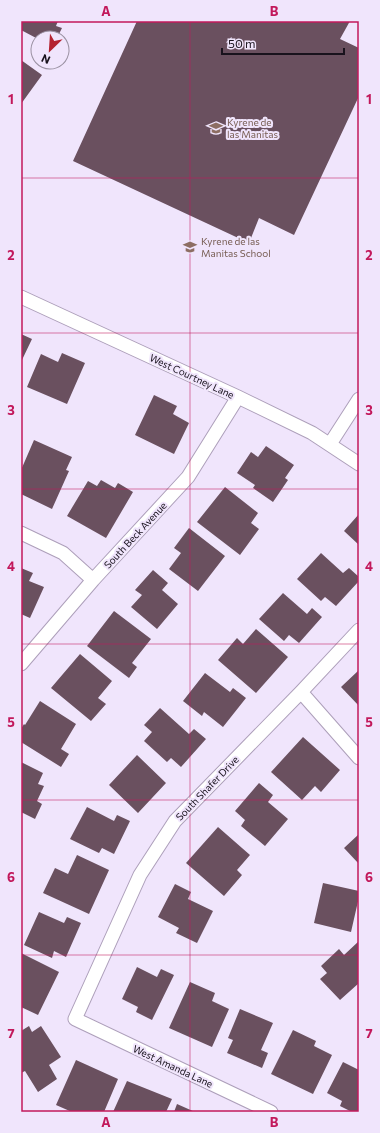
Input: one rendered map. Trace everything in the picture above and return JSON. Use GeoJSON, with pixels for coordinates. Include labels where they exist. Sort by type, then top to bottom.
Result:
{"type":"FeatureCollection","features":[{"type":"Feature","properties":{"kind":"street","name":"West Courtney Lane"},"geometry":{"type":"LineString","coordinates":[[21,297],[312,433],[359,464]]}},
{"type":"Feature","properties":{"kind":"street","name":"South Beck Avenue"},"geometry":{"type":"LineString","coordinates":[[21,664],[93,580],[188,477],[238,398]]}},
{"type":"Feature","properties":{"kind":"street"},"geometry":{"type":"LineString","coordinates":[[330,444],[359,399]]}},
{"type":"Feature","properties":{"kind":"street"},"geometry":{"type":"LineString","coordinates":[[21,533],[62,553],[93,580]]}},
{"type":"Feature","properties":{"kind":"street","name":"South Shafer Drive"},"geometry":{"type":"LineString","coordinates":[[75,1019],[140,875],[175,821],[301,692],[359,630]]}},
{"type":"Feature","properties":{"kind":"street"},"geometry":{"type":"LineString","coordinates":[[301,692],[359,758]]}},
{"type":"Feature","properties":{"kind":"street","name":"West Amanda Lane"},"geometry":{"type":"LineString","coordinates":[[75,1019],[271,1112]]}},
{"type":"Feature","properties":{"kind":"building"},"geometry":{"type":"Polygon","coordinates":[[[21,21],[58,21],[56,26],[62,28],[61,30],[30,30],[30,35],[21,30],[21,21]]]}},
{"type":"Feature","properties":{"kind":"building","name":"Kyrene de las Manitas"},"geometry":{"type":"Polygon","coordinates":[[[137,21],[350,21],[340,39],[359,48],[359,96],[294,235],[259,218],[249,243],[73,161],[137,21]]]}},
{"type":"Feature","properties":{"kind":"building"},"geometry":{"type":"Polygon","coordinates":[[[21,60],[30,66],[30,70],[35,70],[42,75],[21,104],[21,60]]]}},
{"type":"Feature","properties":{"kind":"building"},"geometry":{"type":"Polygon","coordinates":[[[21,334],[32,339],[21,362],[21,334]]]}},
{"type":"Feature","properties":{"kind":"building"},"geometry":{"type":"Polygon","coordinates":[[[62,353],[85,363],[67,404],[27,387],[41,354],[58,362],[62,353]]]}},
{"type":"Feature","properties":{"kind":"building"},"geometry":{"type":"Polygon","coordinates":[[[154,395],[177,406],[173,414],[189,423],[174,454],[135,435],[154,395]]]}},
{"type":"Feature","properties":{"kind":"building"},"geometry":{"type":"Polygon","coordinates":[[[34,440],[72,457],[66,470],[69,471],[52,509],[21,494],[21,470],[34,440]]]}},
{"type":"Feature","properties":{"kind":"building"},"geometry":{"type":"Polygon","coordinates":[[[266,446],[294,465],[285,478],[288,480],[273,502],[253,488],[255,485],[237,473],[251,452],[258,457],[266,446]]]}},
{"type":"Feature","properties":{"kind":"building"},"geometry":{"type":"Polygon","coordinates":[[[101,480],[115,488],[118,483],[133,492],[106,538],[67,516],[88,481],[97,486],[101,480]]]}},
{"type":"Feature","properties":{"kind":"building"},"geometry":{"type":"Polygon","coordinates":[[[225,487],[258,513],[251,523],[259,529],[240,555],[197,522],[225,487]]]}},
{"type":"Feature","properties":{"kind":"building"},"geometry":{"type":"Polygon","coordinates":[[[359,514],[359,545],[344,531],[359,514]]]}},
{"type":"Feature","properties":{"kind":"building"},"geometry":{"type":"Polygon","coordinates":[[[189,528],[225,556],[198,591],[169,569],[181,553],[174,548],[189,528]]]}},
{"type":"Feature","properties":{"kind":"building"},"geometry":{"type":"Polygon","coordinates":[[[321,553],[343,573],[349,568],[359,577],[359,581],[336,606],[325,597],[321,601],[297,579],[321,553]]]}},
{"type":"Feature","properties":{"kind":"building"},"geometry":{"type":"Polygon","coordinates":[[[21,568],[33,573],[29,581],[44,587],[30,618],[21,614],[21,568]]]}},
{"type":"Feature","properties":{"kind":"building"},"geometry":{"type":"Polygon","coordinates":[[[153,570],[168,583],[162,590],[178,604],[157,629],[131,607],[142,595],[135,590],[153,570]]]}},
{"type":"Feature","properties":{"kind":"building"},"geometry":{"type":"Polygon","coordinates":[[[283,593],[307,614],[312,608],[322,617],[299,643],[289,635],[284,641],[259,619],[283,593]]]}},
{"type":"Feature","properties":{"kind":"building"},"geometry":{"type":"Polygon","coordinates":[[[114,611],[151,639],[132,663],[137,667],[129,678],[87,646],[114,611]]]}},
{"type":"Feature","properties":{"kind":"building"},"geometry":{"type":"Polygon","coordinates":[[[256,629],[288,657],[256,693],[218,660],[237,638],[243,644],[256,629]]]}},
{"type":"Feature","properties":{"kind":"building"},"geometry":{"type":"Polygon","coordinates":[[[80,654],[112,681],[98,698],[106,704],[91,721],[51,688],[80,654]]]}},
{"type":"Feature","properties":{"kind":"building"},"geometry":{"type":"Polygon","coordinates":[[[359,670],[359,706],[341,687],[359,670]]]}},
{"type":"Feature","properties":{"kind":"building"},"geometry":{"type":"Polygon","coordinates":[[[205,673],[230,692],[233,688],[246,698],[223,727],[204,712],[202,716],[183,701],[205,673]]]}},
{"type":"Feature","properties":{"kind":"building"},"geometry":{"type":"Polygon","coordinates":[[[40,701],[76,724],[61,749],[69,754],[61,767],[21,742],[21,729],[40,701]]]}},
{"type":"Feature","properties":{"kind":"building"},"geometry":{"type":"Polygon","coordinates":[[[160,708],[189,734],[194,729],[206,739],[181,767],[171,758],[167,762],[144,741],[152,732],[144,725],[160,708]]]}},
{"type":"Feature","properties":{"kind":"building"},"geometry":{"type":"Polygon","coordinates":[[[303,737],[340,770],[321,792],[315,786],[302,800],[271,772],[303,737]]]}},
{"type":"Feature","properties":{"kind":"building"},"geometry":{"type":"Polygon","coordinates":[[[137,755],[166,783],[138,813],[109,785],[137,755]]]}},
{"type":"Feature","properties":{"kind":"building"},"geometry":{"type":"Polygon","coordinates":[[[21,762],[43,773],[38,784],[44,786],[37,801],[42,804],[35,819],[21,812],[21,762]]]}},
{"type":"Feature","properties":{"kind":"building"},"geometry":{"type":"Polygon","coordinates":[[[259,783],[273,795],[268,802],[288,819],[265,846],[241,826],[245,820],[235,811],[259,783]]]}},
{"type":"Feature","properties":{"kind":"building"},"geometry":{"type":"Polygon","coordinates":[[[87,807],[114,821],[117,815],[130,821],[114,854],[102,848],[99,853],[70,839],[87,807]]]}},
{"type":"Feature","properties":{"kind":"building"},"geometry":{"type":"Polygon","coordinates":[[[218,827],[250,855],[237,870],[242,875],[224,896],[186,863],[218,827]]]}},
{"type":"Feature","properties":{"kind":"building"},"geometry":{"type":"Polygon","coordinates":[[[359,834],[359,864],[344,848],[359,834]]]}},
{"type":"Feature","properties":{"kind":"building"},"geometry":{"type":"Polygon","coordinates":[[[77,855],[109,870],[89,914],[43,893],[55,868],[68,874],[77,855]]]}},
{"type":"Feature","properties":{"kind":"building"},"geometry":{"type":"Polygon","coordinates":[[[323,883],[359,891],[351,932],[314,923],[323,883]]]}},
{"type":"Feature","properties":{"kind":"building"},"geometry":{"type":"Polygon","coordinates":[[[175,884],[191,892],[188,899],[213,911],[197,943],[176,933],[179,928],[158,917],[175,884]]]}},
{"type":"Feature","properties":{"kind":"building"},"geometry":{"type":"Polygon","coordinates":[[[39,912],[64,923],[67,917],[81,923],[66,957],[54,951],[52,958],[24,945],[39,912]]]}},
{"type":"Feature","properties":{"kind":"building"},"geometry":{"type":"Polygon","coordinates":[[[359,941],[359,983],[340,1000],[320,979],[327,973],[321,966],[339,949],[344,955],[359,941]]]}},
{"type":"Feature","properties":{"kind":"building"},"geometry":{"type":"Polygon","coordinates":[[[21,953],[59,972],[38,1015],[21,1007],[21,953]]]}},
{"type":"Feature","properties":{"kind":"building"},"geometry":{"type":"Polygon","coordinates":[[[137,967],[157,977],[161,969],[174,975],[152,1020],[136,1012],[138,1007],[122,999],[137,967]]]}},
{"type":"Feature","properties":{"kind":"building"},"geometry":{"type":"Polygon","coordinates":[[[190,982],[215,993],[212,1001],[229,1009],[212,1047],[169,1028],[190,982]]]}},
{"type":"Feature","properties":{"kind":"building"},"geometry":{"type":"Polygon","coordinates":[[[240,1009],[273,1023],[261,1050],[268,1053],[262,1068],[227,1053],[233,1040],[228,1038],[240,1009]]]}},
{"type":"Feature","properties":{"kind":"building"},"geometry":{"type":"Polygon","coordinates":[[[29,1026],[32,1032],[41,1026],[61,1057],[49,1065],[57,1079],[38,1092],[25,1071],[21,1073],[21,1031],[29,1026]]]}},
{"type":"Feature","properties":{"kind":"building"},"geometry":{"type":"Polygon","coordinates":[[[293,1030],[316,1041],[314,1046],[332,1055],[313,1094],[271,1074],[293,1030]]]}},
{"type":"Feature","properties":{"kind":"building"},"geometry":{"type":"Polygon","coordinates":[[[76,1060],[118,1079],[104,1112],[72,1112],[56,1105],[76,1060]]]}},
{"type":"Feature","properties":{"kind":"building"},"geometry":{"type":"Polygon","coordinates":[[[343,1062],[359,1070],[359,1112],[352,1112],[340,1106],[342,1101],[327,1093],[343,1062]]]}},
{"type":"Feature","properties":{"kind":"building"},"geometry":{"type":"Polygon","coordinates":[[[127,1081],[172,1099],[166,1112],[113,1112],[127,1081]]]}},
{"type":"Feature","properties":{"kind":"building"},"geometry":{"type":"Polygon","coordinates":[[[177,1104],[195,1112],[174,1112],[177,1104]]]}},
{"type":"Feature","properties":{"kind":"place","name":"Kyrene de las Manitas"},"geometry":{"type":"Point","coordinates":[216,128]}},
{"type":"Feature","properties":{"kind":"place","name":"Kyrene de las Manitas School"},"geometry":{"type":"Point","coordinates":[190,247]}}]}
